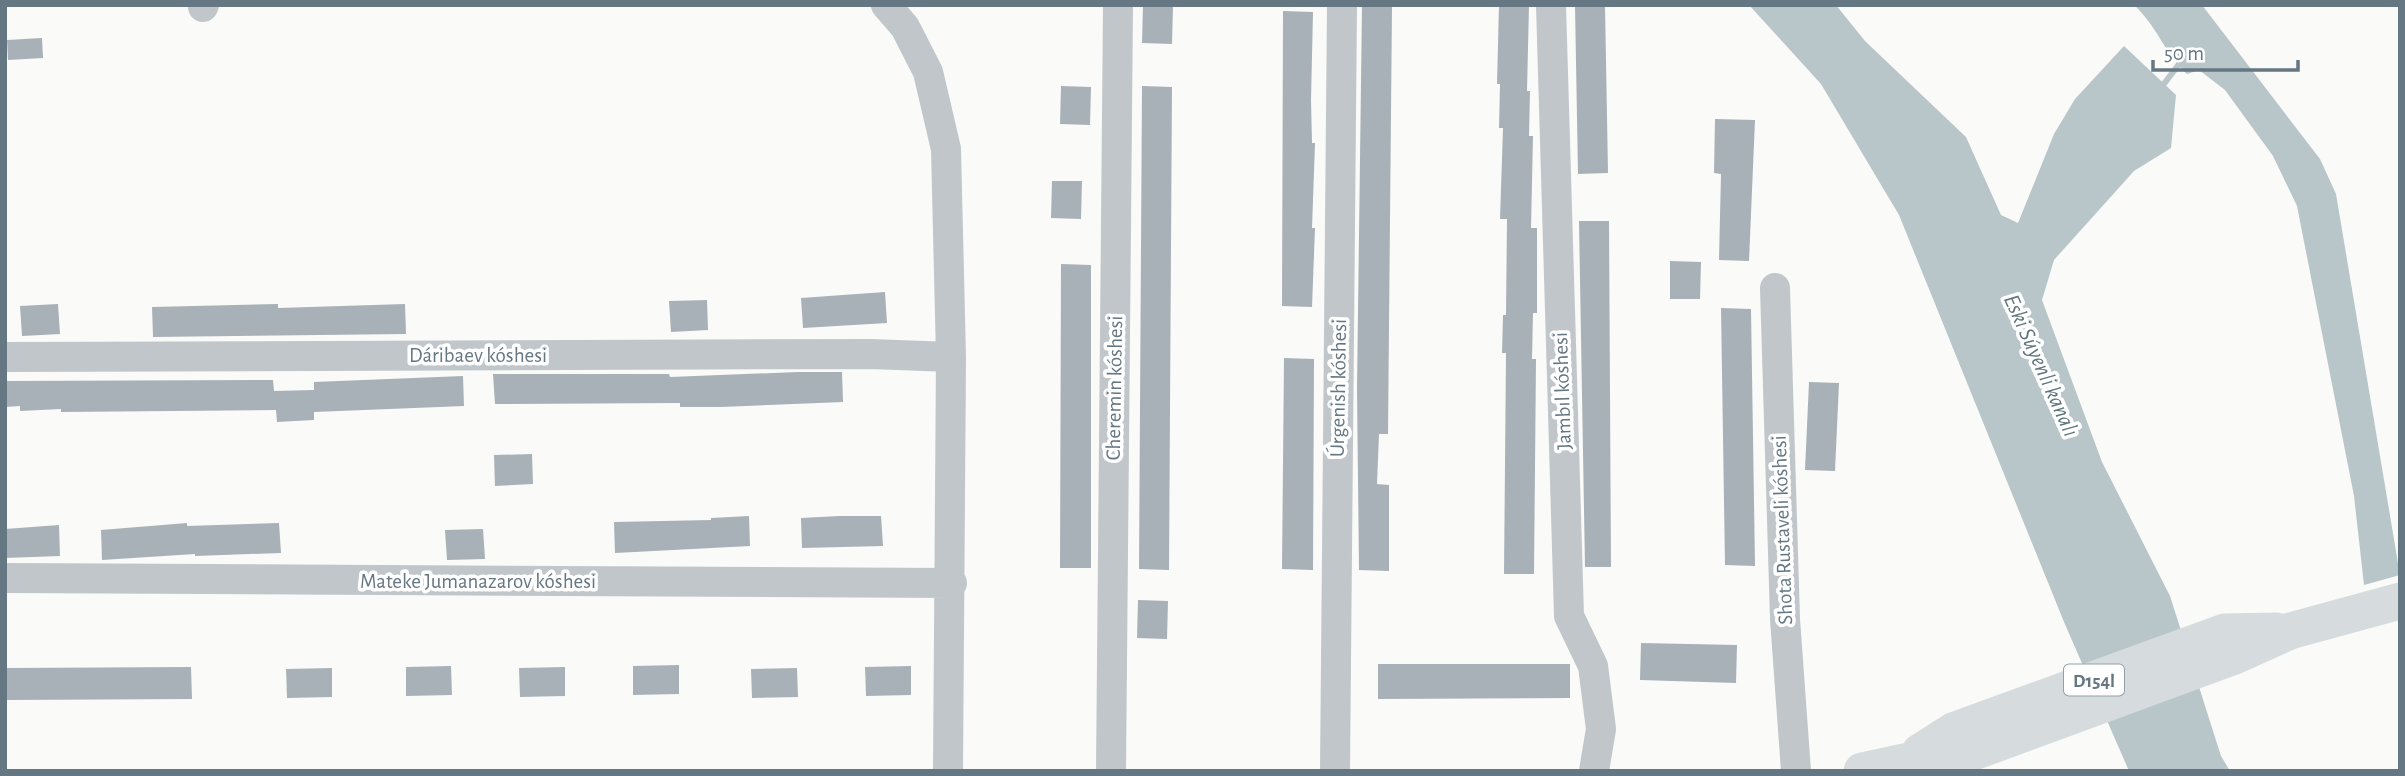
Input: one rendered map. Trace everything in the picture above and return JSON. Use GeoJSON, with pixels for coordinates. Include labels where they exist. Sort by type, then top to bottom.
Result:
{"type":"FeatureCollection","features":[{"type":"Feature","properties":{"kind":"main road","name":"D154l"},"geometry":{"type":"LineString","coordinates":[[1862,771],[1908,761],[1971,753],[2232,657],[2290,631],[2400,601]]}},
{"type":"Feature","properties":{"kind":"street"},"geometry":{"type":"LineString","coordinates":[[886,5],[905,27],[928,72],[946,149],[951,357],[948,771]]}},
{"type":"Feature","properties":{"kind":"street","name":"Cheremin kóshesi"},"geometry":{"type":"LineString","coordinates":[[1111,771],[1118,5]]}},
{"type":"Feature","properties":{"kind":"street","name":"Úrgenish kóshesi"},"geometry":{"type":"LineString","coordinates":[[1335,771],[1342,5]]}},
{"type":"Feature","properties":{"kind":"street","name":"Jambıl kóshesi"},"geometry":{"type":"LineString","coordinates":[[1551,5],[1569,615],[1593,666],[1601,729],[1594,771]]}},
{"type":"Feature","properties":{"kind":"street","name":"Shota Rustaveli kóshesi"},"geometry":{"type":"LineString","coordinates":[[1775,288],[1785,619],[1796,771]]}},
{"type":"Feature","properties":{"kind":"street","name":"Dáribaev kóshesi"},"geometry":{"type":"LineString","coordinates":[[5,358],[856,354],[951,357]]}},
{"type":"Feature","properties":{"kind":"street","name":"Mateke Jumanazarov kóshesi"},"geometry":{"type":"LineString","coordinates":[[5,578],[951,583]]}},
{"type":"Feature","properties":{"kind":"water","name":"Eski Súyenli kanalı"},"geometry":{"type":"Polygon","coordinates":[[[1749,5],[1836,5],[1865,41],[1966,137],[2001,215],[2018,223],[2054,134],[2075,99],[2124,46],[2176,95],[2171,148],[2134,171],[2054,260],[2042,300],[2102,462],[2170,596],[2221,756],[2230,771],[2129,771],[2064,622],[1899,215],[1821,84],[1749,5]]]}},
{"type":"Feature","properties":{"kind":"water"},"geometry":{"type":"Polygon","coordinates":[[[2134,5],[2202,5],[2320,159],[2336,194],[2400,575],[2364,585],[2354,496],[2297,206],[2273,156],[2225,90],[2199,70],[2187,74],[2134,5]]]}},
{"type":"Feature","properties":{"kind":"building"},"geometry":{"type":"Polygon","coordinates":[[[1143,5],[1173,6],[1172,44],[1142,43],[1143,5]]]}},
{"type":"Feature","properties":{"kind":"building"},"geometry":{"type":"Polygon","coordinates":[[[1499,5],[1529,5],[1527,91],[1530,91],[1529,136],[1533,136],[1531,228],[1537,228],[1537,313],[1533,313],[1532,359],[1536,359],[1534,574],[1504,574],[1506,353],[1502,353],[1503,315],[1506,315],[1507,219],[1500,219],[1503,128],[1499,128],[1500,84],[1497,84],[1499,5]]]}},
{"type":"Feature","properties":{"kind":"building"},"geometry":{"type":"Polygon","coordinates":[[[1575,5],[1605,5],[1608,173],[1578,174],[1575,5]]]}},
{"type":"Feature","properties":{"kind":"building"},"geometry":{"type":"Polygon","coordinates":[[[1362,6],[1392,7],[1388,434],[1379,434],[1377,484],[1389,485],[1389,571],[1359,570],[1357,389],[1362,6]]]}},
{"type":"Feature","properties":{"kind":"building"},"geometry":{"type":"Polygon","coordinates":[[[1283,11],[1313,12],[1311,100],[1312,143],[1315,143],[1312,228],[1315,228],[1312,307],[1282,306],[1283,11]]]}},
{"type":"Feature","properties":{"kind":"building"},"geometry":{"type":"Polygon","coordinates":[[[42,38],[43,58],[8,60],[7,40],[42,38]]]}},
{"type":"Feature","properties":{"kind":"building"},"geometry":{"type":"Polygon","coordinates":[[[1061,86],[1091,87],[1090,125],[1060,124],[1061,86]]]}},
{"type":"Feature","properties":{"kind":"building"},"geometry":{"type":"Polygon","coordinates":[[[1142,86],[1172,87],[1169,570],[1139,569],[1142,86]]]}},
{"type":"Feature","properties":{"kind":"building"},"geometry":{"type":"Polygon","coordinates":[[[1715,119],[1755,120],[1749,261],[1719,260],[1721,174],[1714,173],[1715,119]]]}},
{"type":"Feature","properties":{"kind":"building"},"geometry":{"type":"Polygon","coordinates":[[[1052,181],[1082,181],[1081,219],[1051,218],[1052,181]]]}},
{"type":"Feature","properties":{"kind":"building"},"geometry":{"type":"Polygon","coordinates":[[[1579,221],[1609,221],[1611,567],[1585,567],[1579,221]]]}},
{"type":"Feature","properties":{"kind":"building"},"geometry":{"type":"Polygon","coordinates":[[[1670,261],[1701,262],[1700,299],[1670,299],[1670,261]]]}},
{"type":"Feature","properties":{"kind":"building"},"geometry":{"type":"Polygon","coordinates":[[[1061,264],[1091,265],[1091,568],[1060,568],[1061,264]]]}},
{"type":"Feature","properties":{"kind":"building"},"geometry":{"type":"Polygon","coordinates":[[[885,292],[887,323],[803,328],[801,298],[885,292]]]}},
{"type":"Feature","properties":{"kind":"building"},"geometry":{"type":"Polygon","coordinates":[[[707,300],[708,330],[671,332],[669,301],[707,300]]]}},
{"type":"Feature","properties":{"kind":"building"},"geometry":{"type":"Polygon","coordinates":[[[58,304],[60,334],[22,336],[20,306],[58,304]]]}},
{"type":"Feature","properties":{"kind":"building"},"geometry":{"type":"Polygon","coordinates":[[[278,304],[278,308],[405,304],[406,334],[153,337],[152,307],[278,304]]]}},
{"type":"Feature","properties":{"kind":"building"},"geometry":{"type":"Polygon","coordinates":[[[1721,308],[1751,309],[1755,566],[1725,565],[1721,308]]]}},
{"type":"Feature","properties":{"kind":"building"},"geometry":{"type":"Polygon","coordinates":[[[1284,358],[1314,359],[1313,570],[1282,569],[1284,358]]]}},
{"type":"Feature","properties":{"kind":"building"},"geometry":{"type":"Polygon","coordinates":[[[842,372],[843,402],[721,407],[680,407],[680,403],[495,404],[493,374],[669,374],[670,377],[842,372]]]}},
{"type":"Feature","properties":{"kind":"building"},"geometry":{"type":"Polygon","coordinates":[[[463,376],[464,406],[314,412],[314,420],[277,422],[276,410],[61,412],[61,409],[20,411],[20,406],[5,407],[5,381],[273,380],[274,391],[314,390],[314,382],[463,376]]]}},
{"type":"Feature","properties":{"kind":"building"},"geometry":{"type":"Polygon","coordinates":[[[1809,382],[1839,383],[1835,471],[1805,470],[1809,382]]]}},
{"type":"Feature","properties":{"kind":"building"},"geometry":{"type":"Polygon","coordinates":[[[532,454],[533,484],[495,486],[494,455],[532,454]]]}},
{"type":"Feature","properties":{"kind":"building"},"geometry":{"type":"Polygon","coordinates":[[[749,516],[750,546],[615,553],[614,522],[711,520],[749,516]]]}},
{"type":"Feature","properties":{"kind":"building"},"geometry":{"type":"Polygon","coordinates":[[[881,516],[883,546],[802,548],[801,518],[881,516]]]}},
{"type":"Feature","properties":{"kind":"building"},"geometry":{"type":"Polygon","coordinates":[[[187,523],[187,526],[279,523],[281,553],[195,554],[102,560],[101,530],[187,523]]]}},
{"type":"Feature","properties":{"kind":"building"},"geometry":{"type":"Polygon","coordinates":[[[59,525],[60,556],[5,558],[5,529],[59,525]]]}},
{"type":"Feature","properties":{"kind":"building"},"geometry":{"type":"Polygon","coordinates":[[[483,529],[485,559],[447,560],[445,530],[483,529]]]}},
{"type":"Feature","properties":{"kind":"building"},"geometry":{"type":"Polygon","coordinates":[[[1138,600],[1168,601],[1167,639],[1137,638],[1138,600]]]}},
{"type":"Feature","properties":{"kind":"building"},"geometry":{"type":"Polygon","coordinates":[[[1641,643],[1737,645],[1736,683],[1640,680],[1641,643]]]}},
{"type":"Feature","properties":{"kind":"building"},"geometry":{"type":"Polygon","coordinates":[[[1378,664],[1570,664],[1570,698],[1378,699],[1378,664]]]}},
{"type":"Feature","properties":{"kind":"building"},"geometry":{"type":"Polygon","coordinates":[[[679,665],[679,694],[633,695],[633,666],[679,665]]]}},
{"type":"Feature","properties":{"kind":"building"},"geometry":{"type":"Polygon","coordinates":[[[451,666],[452,695],[406,696],[406,667],[451,666]]]}},
{"type":"Feature","properties":{"kind":"building"},"geometry":{"type":"Polygon","coordinates":[[[911,666],[911,695],[866,696],[865,667],[911,666]]]}},
{"type":"Feature","properties":{"kind":"building"},"geometry":{"type":"Polygon","coordinates":[[[191,667],[192,699],[7,700],[7,668],[191,667]]]}},
{"type":"Feature","properties":{"kind":"building"},"geometry":{"type":"Polygon","coordinates":[[[565,667],[565,696],[520,697],[519,668],[565,667]]]}},
{"type":"Feature","properties":{"kind":"building"},"geometry":{"type":"Polygon","coordinates":[[[332,668],[332,697],[287,698],[286,669],[332,668]]]}},
{"type":"Feature","properties":{"kind":"building"},"geometry":{"type":"Polygon","coordinates":[[[797,668],[798,697],[752,698],[751,669],[797,668]]]}},
{"type":"Feature","properties":{"kind":"waterway"},"geometry":{"type":"LineString","coordinates":[[2160,89],[2183,59]]}}]}
